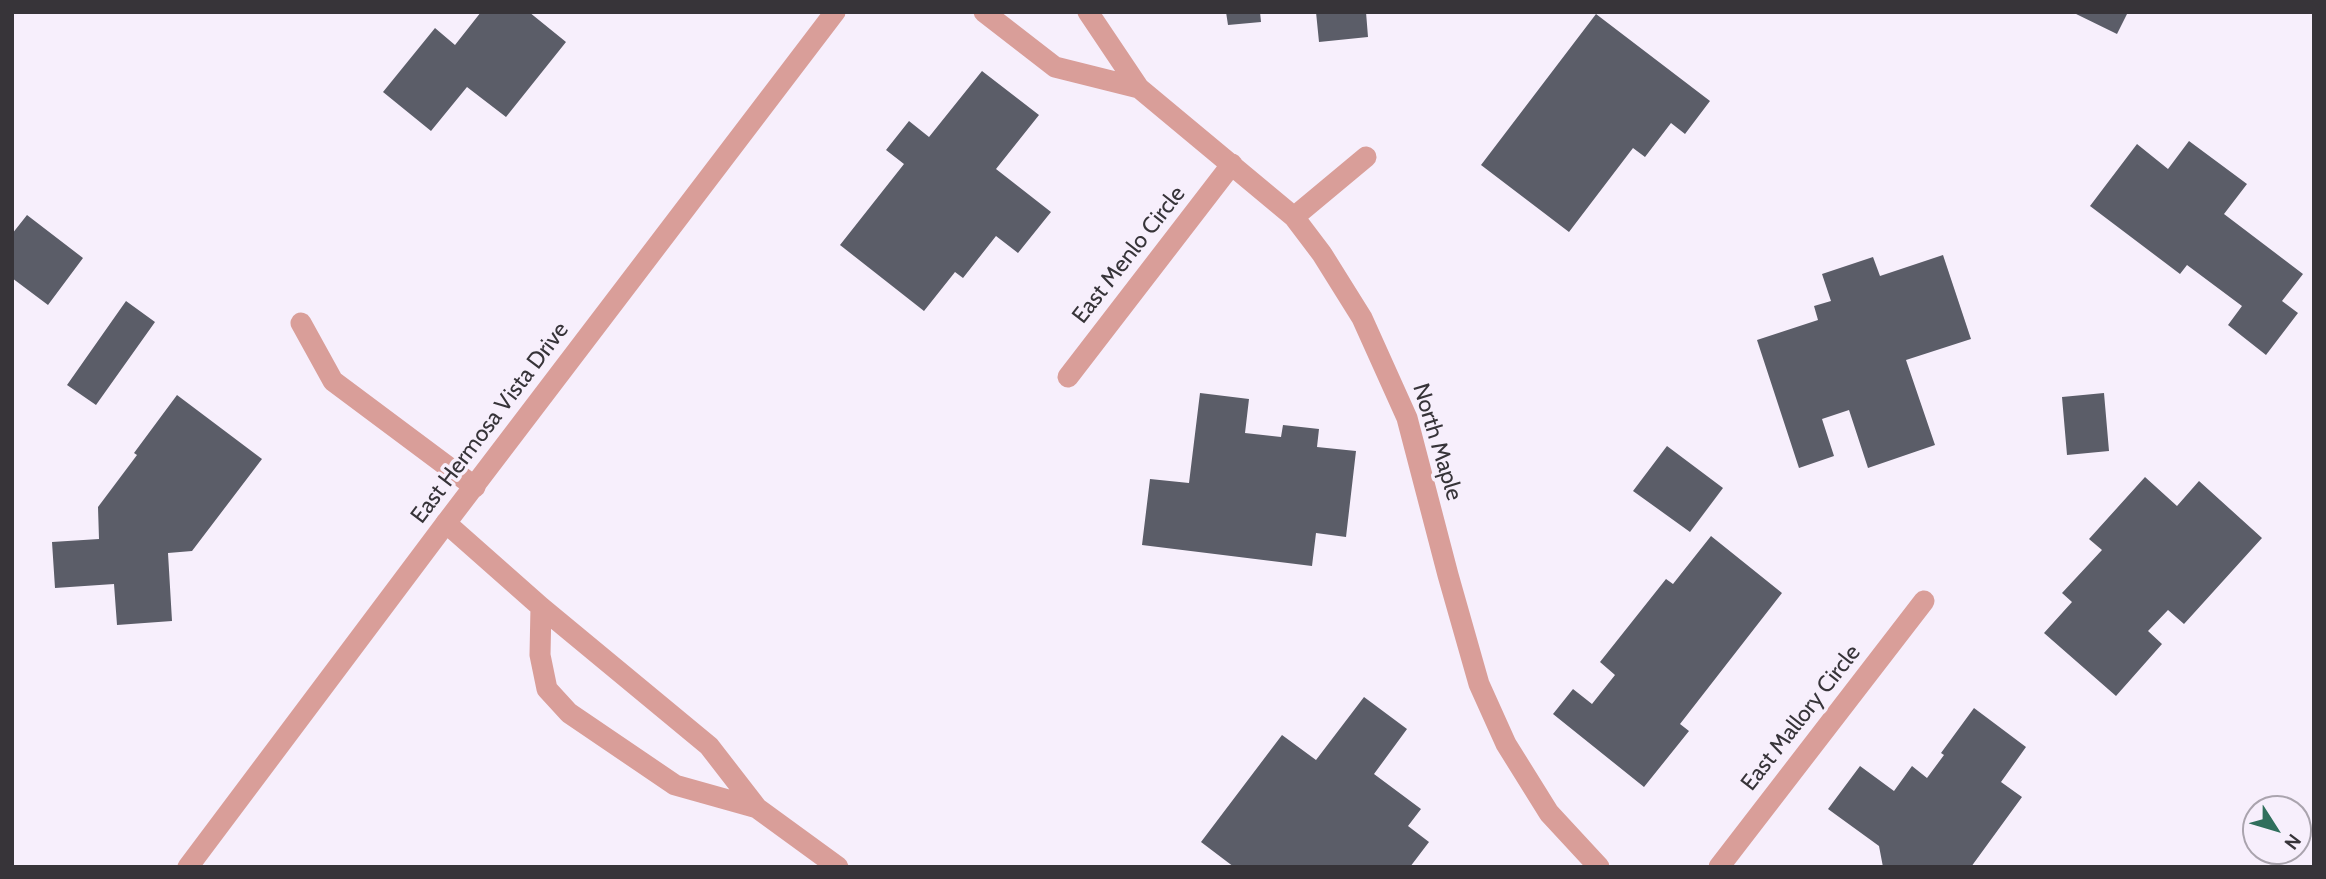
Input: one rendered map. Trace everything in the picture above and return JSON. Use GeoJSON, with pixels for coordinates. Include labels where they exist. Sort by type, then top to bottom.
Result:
{"type":"FeatureCollection","features":[{"type":"Feature","properties":{"kind":"street","name":"East Hermosa Vista Drive"},"geometry":{"type":"LineString","coordinates":[[188,867],[835,12]]}},
{"type":"Feature","properties":{"kind":"street","name":"North Maple"},"geometry":{"type":"LineString","coordinates":[[984,12],[1055,67],[1139,89]]}},
{"type":"Feature","properties":{"kind":"street","name":"North Maple"},"geometry":{"type":"LineString","coordinates":[[1088,12],[1139,89],[1294,217],[1322,254],[1362,318],[1407,418],[1479,684],[1506,744],[1549,813],[1600,867]]}},
{"type":"Feature","properties":{"kind":"street"},"geometry":{"type":"LineString","coordinates":[[1294,217],[1366,157]]}},
{"type":"Feature","properties":{"kind":"street","name":"East Menlo Circle"},"geometry":{"type":"LineString","coordinates":[[1068,377],[1232,164]]}},
{"type":"Feature","properties":{"kind":"street"},"geometry":{"type":"LineString","coordinates":[[301,323],[333,381],[475,487]]}},
{"type":"Feature","properties":{"kind":"street"},"geometry":{"type":"LineString","coordinates":[[446,523],[541,607],[709,746],[757,808],[838,867]]}},
{"type":"Feature","properties":{"kind":"street","name":"East Mallory Circle"},"geometry":{"type":"LineString","coordinates":[[1719,867],[1924,601]]}},
{"type":"Feature","properties":{"kind":"street"},"geometry":{"type":"LineString","coordinates":[[541,607],[540,655],[547,689],[569,713],[675,785],[757,808]]}},
{"type":"Feature","properties":{"kind":"building"},"geometry":{"type":"Polygon","coordinates":[[[481,12],[529,12],[566,42],[506,117],[467,87],[431,131],[383,92],[435,28],[455,45],[481,12]]]}},
{"type":"Feature","properties":{"kind":"building"},"geometry":{"type":"Polygon","coordinates":[[[1226,12],[1260,12],[1261,22],[1228,25],[1226,12]]]}},
{"type":"Feature","properties":{"kind":"building"},"geometry":{"type":"Polygon","coordinates":[[[1316,12],[1366,12],[1368,37],[1319,42],[1316,12]]]}},
{"type":"Feature","properties":{"kind":"building"},"geometry":{"type":"Polygon","coordinates":[[[2072,12],[2128,12],[2117,34],[2072,12]]]}},
{"type":"Feature","properties":{"kind":"building"},"geometry":{"type":"Polygon","coordinates":[[[1596,14],[1710,101],[1685,134],[1671,123],[1645,157],[1633,148],[1569,232],[1481,165],[1596,14]]]}},
{"type":"Feature","properties":{"kind":"building"},"geometry":{"type":"Polygon","coordinates":[[[982,71],[1039,115],[996,169],[1051,212],[1018,253],[996,236],[963,278],[955,272],[924,311],[840,245],[904,164],[886,150],[909,121],[929,137],[982,71]]]}},
{"type":"Feature","properties":{"kind":"building"},"geometry":{"type":"Polygon","coordinates":[[[2189,141],[2247,184],[2224,214],[2303,274],[2282,301],[2298,313],[2266,355],[2228,325],[2242,306],[2187,265],[2180,274],[2090,206],[2137,144],[2168,169],[2189,141]]]}},
{"type":"Feature","properties":{"kind":"building"},"geometry":{"type":"Polygon","coordinates":[[[27,215],[83,258],[48,305],[12,278],[12,234],[27,215]]]}},
{"type":"Feature","properties":{"kind":"building"},"geometry":{"type":"Polygon","coordinates":[[[1943,255],[1971,339],[1906,360],[1935,445],[1868,468],[1849,410],[1822,419],[1834,456],[1799,468],[1757,340],[1818,320],[1814,306],[1831,301],[1822,274],[1873,257],[1880,276],[1943,255]]]}},
{"type":"Feature","properties":{"kind":"building"},"geometry":{"type":"Polygon","coordinates":[[[126,301],[155,322],[96,405],[67,385],[126,301]]]}},
{"type":"Feature","properties":{"kind":"building"},"geometry":{"type":"Polygon","coordinates":[[[1200,393],[1249,399],[1245,433],[1281,437],[1283,425],[1319,429],[1317,447],[1356,451],[1346,537],[1316,533],[1312,566],[1142,545],[1150,479],[1189,483],[1200,393]]]}},
{"type":"Feature","properties":{"kind":"building"},"geometry":{"type":"Polygon","coordinates":[[[2104,393],[2109,451],[2067,455],[2062,397],[2104,393]]]}},
{"type":"Feature","properties":{"kind":"building"},"geometry":{"type":"Polygon","coordinates":[[[177,395],[262,459],[192,551],[168,553],[172,621],[117,625],[114,584],[55,588],[52,542],[99,539],[98,507],[177,395]]]}},
{"type":"Feature","properties":{"kind":"building"},"geometry":{"type":"Polygon","coordinates":[[[1667,446],[1723,488],[1690,532],[1633,491],[1667,446]]]}},
{"type":"Feature","properties":{"kind":"building"},"geometry":{"type":"Polygon","coordinates":[[[2145,477],[2177,506],[2199,481],[2262,538],[2184,624],[2168,610],[2148,631],[2162,644],[2116,696],[2044,633],[2072,602],[2062,593],[2102,550],[2089,539],[2145,477]]]}},
{"type":"Feature","properties":{"kind":"building"},"geometry":{"type":"Polygon","coordinates":[[[1711,536],[1782,593],[1680,724],[1689,731],[1644,787],[1553,714],[1573,689],[1592,704],[1615,675],[1600,662],[1666,579],[1673,584],[1711,536]]]}},
{"type":"Feature","properties":{"kind":"building"},"geometry":{"type":"Polygon","coordinates":[[[1364,697],[1407,729],[1374,774],[1421,809],[1408,826],[1429,842],[1410,867],[1234,867],[1201,842],[1282,735],[1316,760],[1364,697]]]}},
{"type":"Feature","properties":{"kind":"building"},"geometry":{"type":"Polygon","coordinates":[[[1974,708],[2026,747],[2001,782],[2022,797],[1971,867],[1883,867],[1879,846],[1828,809],[1860,766],[1894,791],[1912,766],[1927,778],[1944,755],[1941,753],[1974,708]]]}}]}
